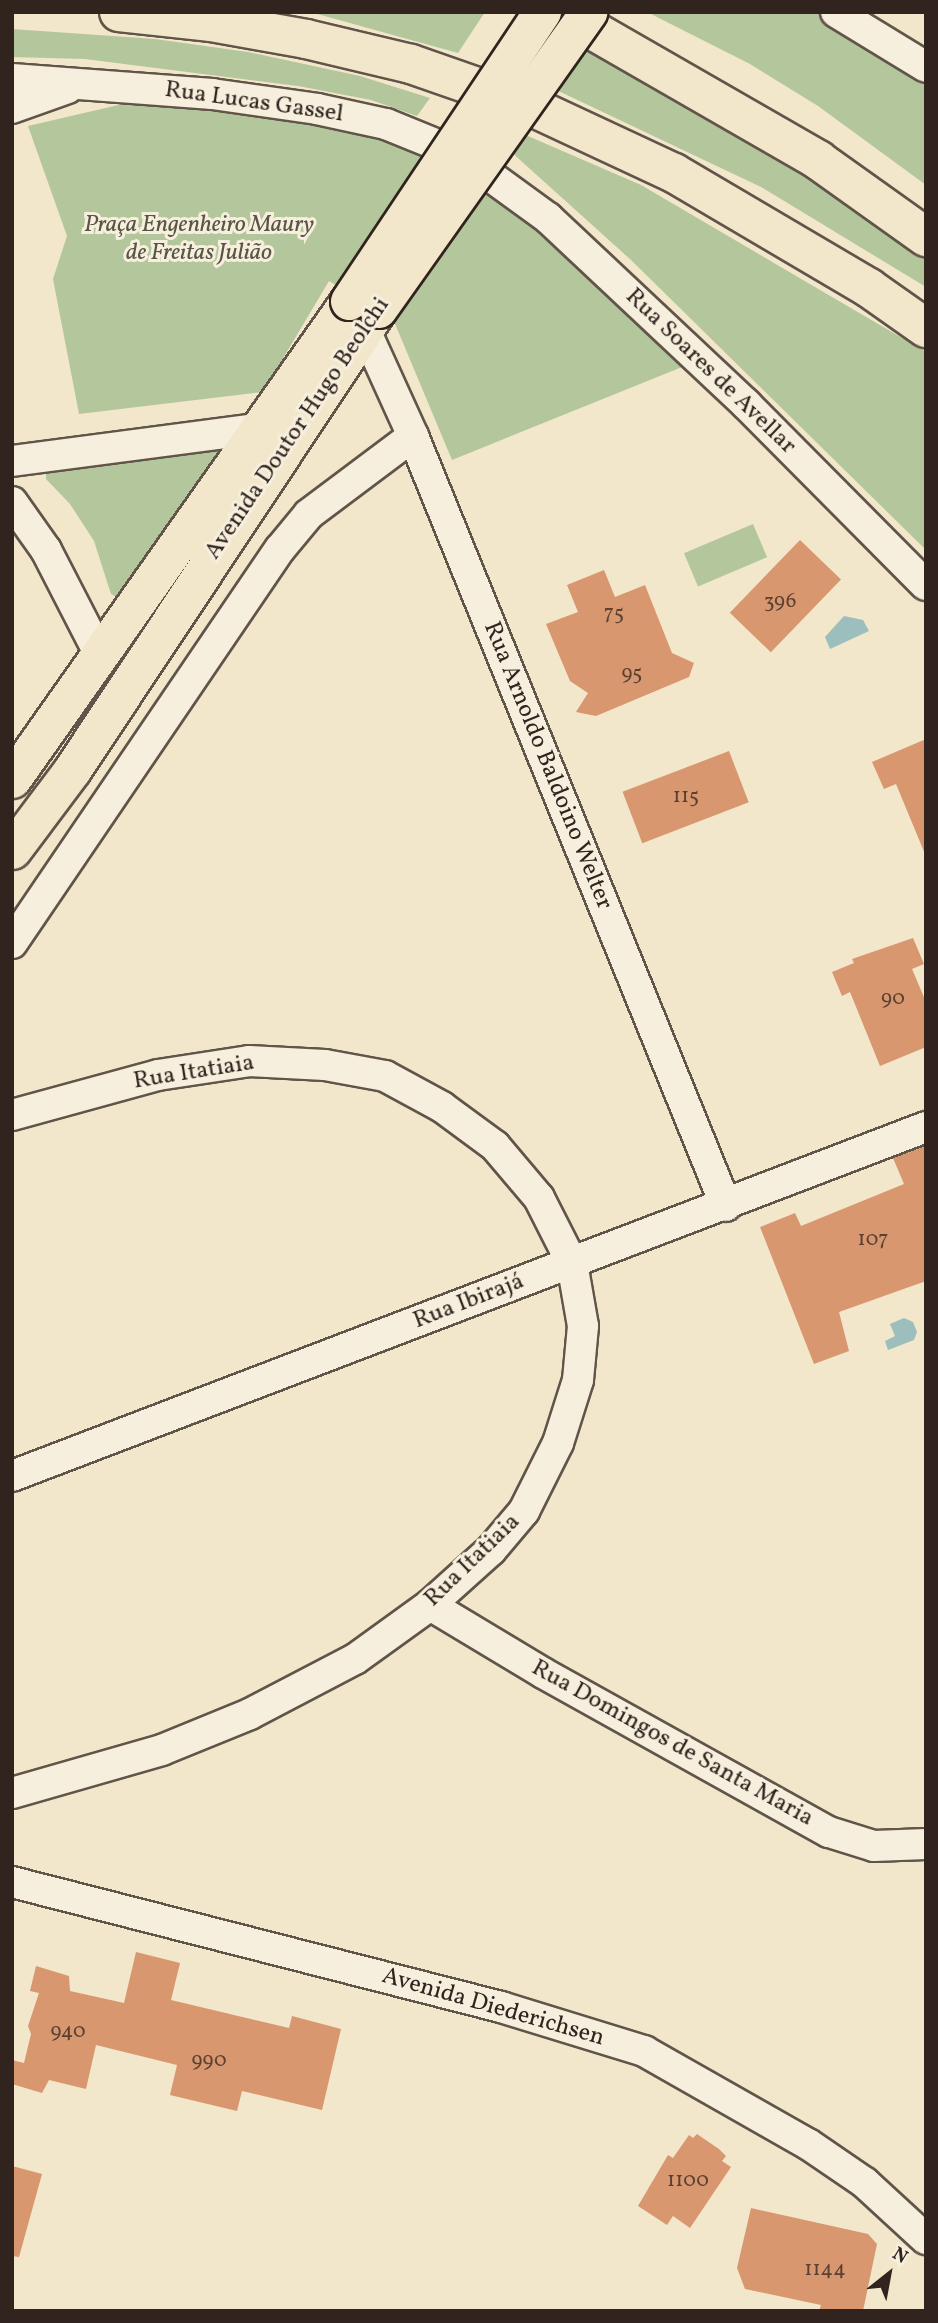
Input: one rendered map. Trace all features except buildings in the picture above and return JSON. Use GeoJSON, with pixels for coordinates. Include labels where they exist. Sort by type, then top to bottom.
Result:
{"type":"FeatureCollection","features":[{"type":"Feature","properties":{"kind":"highway"},"geometry":{"type":"LineString","coordinates":[[119,12],[212,22],[411,64],[526,104],[627,149],[769,226],[926,328]]}},
{"type":"Feature","properties":{"kind":"highway"},"geometry":{"type":"LineString","coordinates":[[561,12],[818,160],[926,237]]}},
{"type":"Feature","properties":{"kind":"main road","name":"Avenida Doutor Hugo Beolchi"},"geometry":{"type":"LineString","coordinates":[[12,850],[72,769],[364,313],[542,12]]}},
{"type":"Feature","properties":{"kind":"main road","name":"Avenida Doutor Hugo Beolchi"},"geometry":{"type":"LineString","coordinates":[[12,779],[263,428],[364,313],[588,12]]}},
{"type":"Feature","properties":{"kind":"main road"},"geometry":{"type":"LineString","coordinates":[[34,819],[43,798],[104,702],[101,657]]}},
{"type":"Feature","properties":{"kind":"street"},"geometry":{"type":"LineString","coordinates":[[835,12],[926,67]]}},
{"type":"Feature","properties":{"kind":"street","name":"Rua Lucas Gassel"},"geometry":{"type":"LineString","coordinates":[[12,79],[84,82],[212,94],[352,116],[431,140],[484,169]]}},
{"type":"Feature","properties":{"kind":"street"},"geometry":{"type":"LineString","coordinates":[[12,108],[84,82]]}},
{"type":"Feature","properties":{"kind":"street","name":"Rua Soares de Avellar"},"geometry":{"type":"LineString","coordinates":[[484,169],[548,218],[696,356],[926,585]]}},
{"type":"Feature","properties":{"kind":"street","name":"Rua Arnoldo Baldoino Welter"},"geometry":{"type":"LineString","coordinates":[[364,313],[726,1206]]}},
{"type":"Feature","properties":{"kind":"street"},"geometry":{"type":"LineString","coordinates":[[12,461],[263,428]]}},
{"type":"Feature","properties":{"kind":"street"},"geometry":{"type":"LineString","coordinates":[[12,943],[279,550],[309,514],[413,436]]}},
{"type":"Feature","properties":{"kind":"street"},"geometry":{"type":"LineString","coordinates":[[12,502],[46,550],[101,657]]}},
{"type":"Feature","properties":{"kind":"street","name":"Rua Itatiaia"},"geometry":{"type":"LineString","coordinates":[[12,1115],[158,1075],[249,1061],[325,1065],[385,1076],[442,1107],[495,1146],[540,1198],[572,1263],[583,1326],[578,1380],[558,1443],[524,1511],[491,1550],[430,1605],[355,1659],[250,1714],[162,1751],[12,1793]]}},
{"type":"Feature","properties":{"kind":"street","name":"Rua Ibirajá"},"geometry":{"type":"LineString","coordinates":[[12,1476],[726,1206],[926,1127]]}},
{"type":"Feature","properties":{"kind":"street","name":"Rua Domingos de Santa Maria"},"geometry":{"type":"LineString","coordinates":[[430,1605],[543,1673],[830,1832],[874,1846],[926,1844]]}},
{"type":"Feature","properties":{"kind":"street","name":"Avenida Diederichsen"},"geometry":{"type":"LineString","coordinates":[[12,1882],[501,2007],[644,2051],[807,2144],[865,2183],[926,2239]]}},
{"type":"Feature","properties":{"kind":"green space"},"geometry":{"type":"Polygon","coordinates":[[[310,12],[485,12],[458,53],[310,12]]]}},
{"type":"Feature","properties":{"kind":"green space"},"geometry":{"type":"Polygon","coordinates":[[[647,12],[821,12],[926,75],[926,185],[818,106],[750,64],[647,12]]]}},
{"type":"Feature","properties":{"kind":"green space"},"geometry":{"type":"Polygon","coordinates":[[[12,29],[155,39],[248,52],[360,76],[430,98],[417,116],[371,100],[298,86],[85,59],[12,57],[12,29]]]}},
{"type":"Feature","properties":{"kind":"green space"},"geometry":{"type":"Polygon","coordinates":[[[584,31],[926,249],[926,287],[761,187],[550,87],[584,31]]]}},
{"type":"Feature","properties":{"kind":"green space","name":"Praça Engenheiro Maury de Freitas Julião"},"geometry":{"type":"Polygon","coordinates":[[[140,100],[302,118],[399,139],[531,216],[687,365],[452,460],[393,319],[329,281],[263,392],[79,414],[53,279],[67,236],[28,126],[140,100]]]}},
{"type":"Feature","properties":{"kind":"green space"},"geometry":{"type":"Polygon","coordinates":[[[521,133],[641,185],[926,352],[926,550],[631,260],[509,150],[521,133]]]}},
{"type":"Feature","properties":{"kind":"green space"},"geometry":{"type":"Polygon","coordinates":[[[219,446],[221,456],[123,600],[111,594],[94,541],[70,504],[46,479],[46,464],[219,446]]]}},
{"type":"Feature","properties":{"kind":"green space"},"geometry":{"type":"Polygon","coordinates":[[[753,524],[767,557],[698,586],[684,553],[753,524]]]}},
{"type":"Feature","properties":{"kind":"water"},"geometry":{"type":"Polygon","coordinates":[[[844,616],[863,620],[869,631],[830,649],[825,637],[844,616]]]}},
{"type":"Feature","properties":{"kind":"water"},"geometry":{"type":"Polygon","coordinates":[[[904,1318],[913,1322],[917,1332],[914,1340],[888,1350],[885,1341],[895,1336],[890,1324],[904,1318]]]}},
{"type":"Feature","properties":{"kind":"railway"},"geometry":{"type":"LineString","coordinates":[[339,302],[530,12]]}},
{"type":"Feature","properties":{"kind":"railway"},"geometry":{"type":"LineString","coordinates":[[351,311],[548,12]]}}]}
